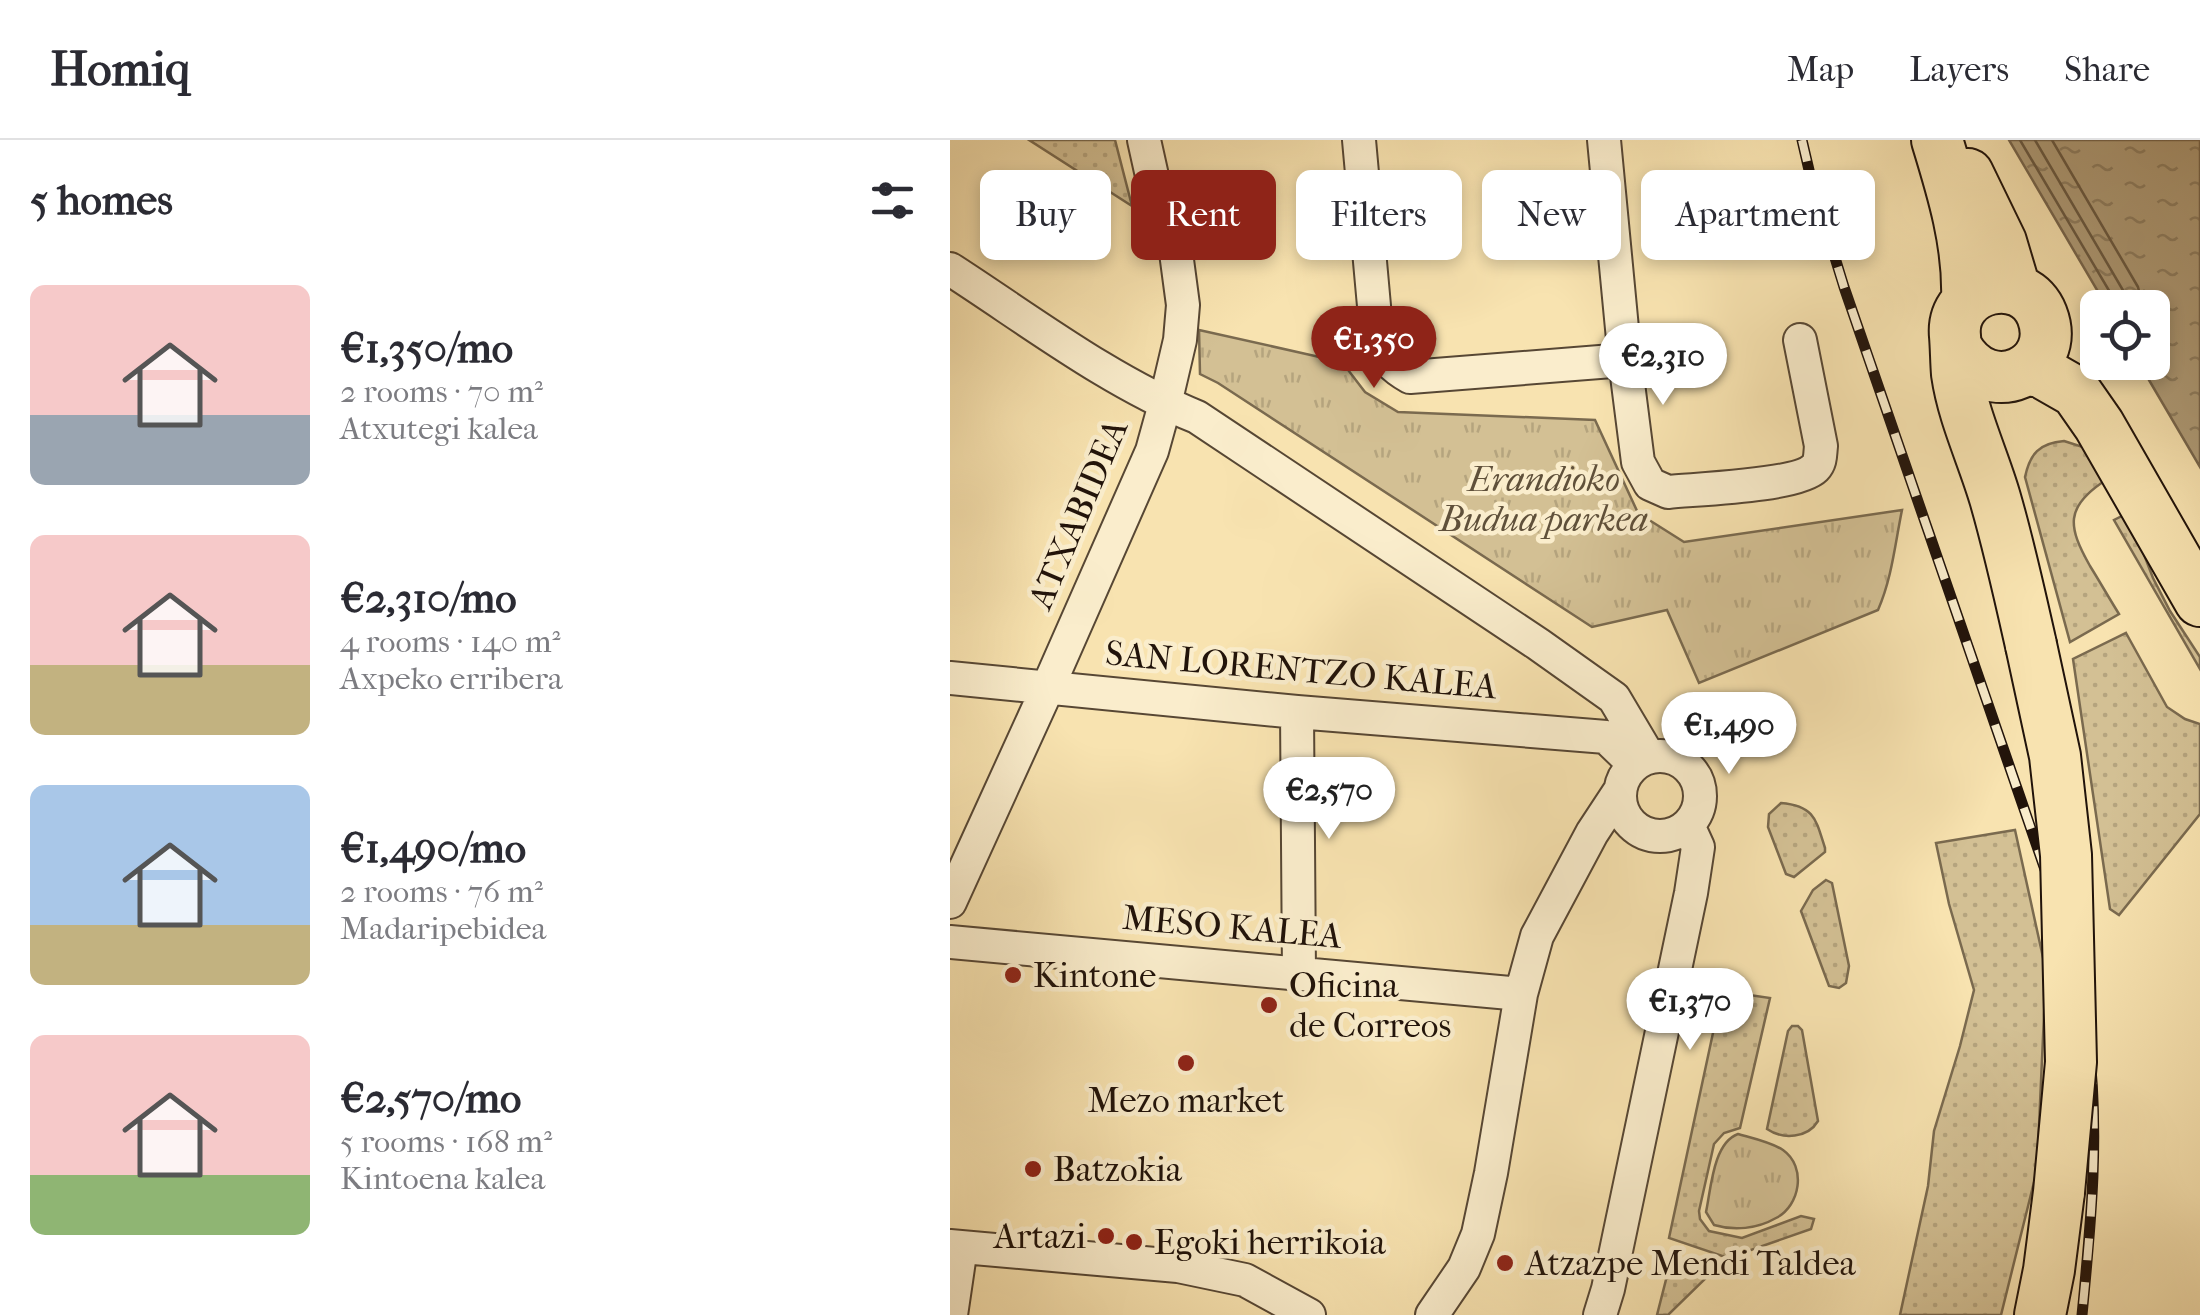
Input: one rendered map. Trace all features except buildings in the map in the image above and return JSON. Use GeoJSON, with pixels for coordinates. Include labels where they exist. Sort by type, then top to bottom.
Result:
{"type":"FeatureCollection","features":[{"type":"Feature","properties":{"kind":"main road"},"geometry":{"type":"LineString","coordinates":[[1937,140],[1953,193],[1968,270],[1967,300],[1955,323],[1957,374],[1995,497],[2032,646],[2055,756],[2066,855],[2071,1062],[2059,1192],[2040,1315]]}},
{"type":"Feature","properties":{"kind":"main road"},"geometry":{"type":"LineString","coordinates":[[1952,140],[2000,242],[2015,289]]}},
{"type":"Feature","properties":{"kind":"main road"},"geometry":{"type":"LineString","coordinates":[[1967,300],[2002,286],[2030,298],[2041,312],[2027,359],[1990,403],[1980,455]]}},
{"type":"Feature","properties":{"kind":"main road"},"geometry":{"type":"LineString","coordinates":[[1957,348],[1972,368],[1996,378],[2027,359],[2069,351],[2200,576]]}},
{"type":"Feature","properties":{"kind":"main road"},"geometry":{"type":"LineString","coordinates":[[2027,359],[2076,392],[2200,602]]}},
{"type":"Feature","properties":{"kind":"street","name":"ATXABIDEA"},"geometry":{"type":"LineString","coordinates":[[950,902],[1152,451],[1165,404],[1184,305],[1173,230],[1152,176],[1144,140]]}},
{"type":"Feature","properties":{"kind":"street"},"geometry":{"type":"LineString","coordinates":[[1359,140],[1377,340],[1384,356],[1397,370],[1410,377],[1626,360]]}},
{"type":"Feature","properties":{"kind":"street"},"geometry":{"type":"LineString","coordinates":[[1604,140],[1638,462],[1650,484],[1668,492],[1791,480],[1814,468],[1820,460],[1821,446],[1800,340]]}},
{"type":"Feature","properties":{"kind":"street"},"geometry":{"type":"LineString","coordinates":[[950,269],[1081,354],[1165,404],[1197,417],[1614,698],[1632,731],[1634,771],[1621,806],[1636,829],[1663,836],[1688,825],[1700,805],[1698,781],[1692,771],[1672,757],[1634,771],[1565,879],[1537,936],[1521,994],[1478,1234],[1464,1268],[1432,1315]]}},
{"type":"Feature","properties":{"kind":"street","name":"SAN LORENTZO KALEA"},"geometry":{"type":"LineString","coordinates":[[950,678],[1606,737],[1634,771]]}},
{"type":"Feature","properties":{"kind":"street"},"geometry":{"type":"LineString","coordinates":[[1297,712],[1299,974]]}},
{"type":"Feature","properties":{"kind":"street"},"geometry":{"type":"LineString","coordinates":[[1600,1315],[1691,893],[1698,847],[1688,825]]}},
{"type":"Feature","properties":{"kind":"street","name":"MESO KALEA"},"geometry":{"type":"LineString","coordinates":[[950,942],[1521,994]]}},
{"type":"Feature","properties":{"kind":"street"},"geometry":{"type":"LineString","coordinates":[[951,1315],[956,1247],[1178,1266],[1245,1280],[1309,1315]]}},
{"type":"Feature","properties":{"kind":"green space"},"geometry":{"type":"Polygon","coordinates":[[[1029,140],[1115,140],[1131,205],[1111,193],[1111,170],[1076,170],[1029,140]]]}},
{"type":"Feature","properties":{"kind":"green space","name":"Erandioko Budua parkea"},"geometry":{"type":"Polygon","coordinates":[[[1199,330],[1342,362],[1365,392],[1398,412],[1595,420],[1638,513],[1684,542],[1902,510],[1883,598],[1878,610],[1699,683],[1667,610],[1592,627],[1200,374],[1199,330]]]}},
{"type":"Feature","properties":{"kind":"green space"},"geometry":{"type":"Polygon","coordinates":[[[2064,441],[2086,448],[2106,480],[2083,499],[2074,529],[2119,614],[2070,642],[2025,477],[2037,451],[2064,441]]]}},
{"type":"Feature","properties":{"kind":"green space"},"geometry":{"type":"Polygon","coordinates":[[[2128,513],[2153,578],[2200,657],[2200,669],[2114,520],[2128,513]]]}},
{"type":"Feature","properties":{"kind":"green space"},"geometry":{"type":"Polygon","coordinates":[[[2126,633],[2167,707],[2200,724],[2200,814],[2119,915],[2110,909],[2073,659],[2126,633]]]}},
{"type":"Feature","properties":{"kind":"green space"},"geometry":{"type":"Polygon","coordinates":[[[1781,803],[1801,807],[1812,816],[1825,848],[1794,877],[1786,874],[1768,827],[1769,814],[1781,803]]]}},
{"type":"Feature","properties":{"kind":"green space"},"geometry":{"type":"Polygon","coordinates":[[[2015,830],[2046,971],[2037,1170],[2001,1315],[1900,1315],[1928,1186],[1934,1131],[1974,990],[1936,843],[2015,830]]]}},
{"type":"Feature","properties":{"kind":"green space"},"geometry":{"type":"Polygon","coordinates":[[[1826,880],[1832,883],[1849,966],[1846,983],[1839,988],[1829,986],[1801,911],[1813,890],[1826,880]]]}},
{"type":"Feature","properties":{"kind":"green space"},"geometry":{"type":"Polygon","coordinates":[[[1722,991],[1770,998],[1740,1128],[1724,1133],[1714,1144],[1700,1219],[1709,1231],[1742,1238],[1801,1216],[1814,1219],[1811,1229],[1728,1258],[1669,1238],[1722,991]]]}},
{"type":"Feature","properties":{"kind":"green space"},"geometry":{"type":"Polygon","coordinates":[[[1792,1026],[1802,1030],[1818,1121],[1802,1134],[1788,1136],[1767,1129],[1792,1026]]]}},
{"type":"Feature","properties":{"kind":"green space"},"geometry":{"type":"Polygon","coordinates":[[[1738,1134],[1783,1150],[1795,1166],[1798,1186],[1791,1205],[1776,1218],[1753,1227],[1729,1228],[1714,1225],[1706,1212],[1718,1157],[1738,1134]]]}},
{"type":"Feature","properties":{"kind":"green space"},"geometry":{"type":"Polygon","coordinates":[[[1670,1264],[1704,1272],[1706,1278],[1668,1315],[1657,1315],[1670,1264]]]}},
{"type":"Feature","properties":{"kind":"water"},"geometry":{"type":"Polygon","coordinates":[[[2009,140],[2200,140],[2200,467],[2149,380],[2170,380],[2170,290],[2097,290],[2009,140]]]}},
{"type":"Feature","properties":{"kind":"railway"},"geometry":{"type":"LineString","coordinates":[[1802,140],[1844,287],[2073,961],[2092,1074],[2094,1143],[2082,1315]]}},
{"type":"Feature","properties":{"kind":"place","name":"Kintone"},"geometry":{"type":"Point","coordinates":[1013,975]}},
{"type":"Feature","properties":{"kind":"place","name":"Oficina de Correos"},"geometry":{"type":"Point","coordinates":[1269,1005]}},
{"type":"Feature","properties":{"kind":"place","name":"Mezo market"},"geometry":{"type":"Point","coordinates":[1186,1063]}},
{"type":"Feature","properties":{"kind":"place","name":"Batzokia"},"geometry":{"type":"Point","coordinates":[1033,1169]}},
{"type":"Feature","properties":{"kind":"place","name":"Artazi"},"geometry":{"type":"Point","coordinates":[1106,1236]}},
{"type":"Feature","properties":{"kind":"place","name":"Egoki herrikoia"},"geometry":{"type":"Point","coordinates":[1134,1242]}},
{"type":"Feature","properties":{"kind":"place","name":"Atzazpe Mendi Taldea"},"geometry":{"type":"Point","coordinates":[1505,1263]}}]}
